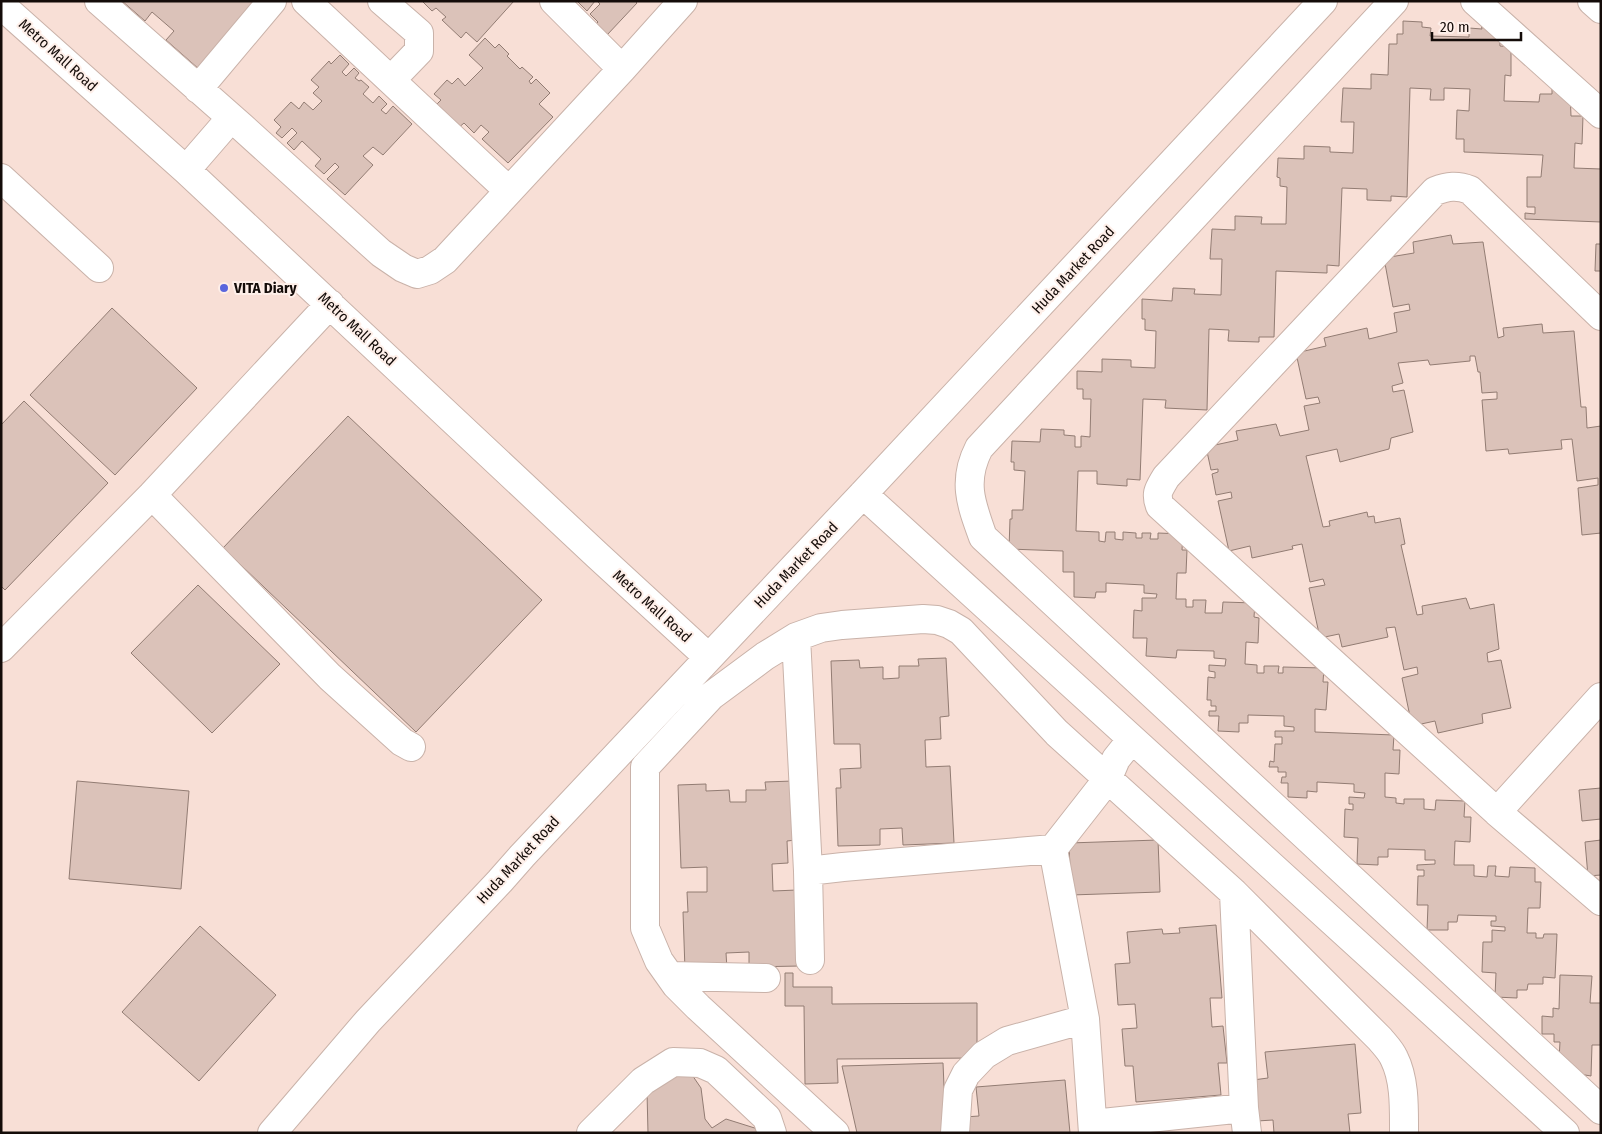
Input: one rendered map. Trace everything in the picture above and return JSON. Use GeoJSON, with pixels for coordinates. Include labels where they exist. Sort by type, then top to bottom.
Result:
{"type":"FeatureCollection","features":[{"type":"Feature","properties":{"kind":"street"},"geometry":{"type":"LineString","coordinates":[[99,1],[381,253],[403,268],[417,274],[430,270],[445,260],[683,1]]}},
{"type":"Feature","properties":{"kind":"street"},"geometry":{"type":"LineString","coordinates":[[198,89],[272,1]]}},
{"type":"Feature","properties":{"kind":"street"},"geometry":{"type":"LineString","coordinates":[[306,1],[509,191]]}},
{"type":"Feature","properties":{"kind":"street"},"geometry":{"type":"LineString","coordinates":[[382,1],[419,33],[419,51],[391,80]]}},
{"type":"Feature","properties":{"kind":"street"},"geometry":{"type":"LineString","coordinates":[[554,1],[622,69]]}},
{"type":"Feature","properties":{"kind":"street","name":"Huda Market Road"},"geometry":{"type":"LineString","coordinates":[[272,1133],[368,1021],[708,657],[864,494],[1323,1]]}},
{"type":"Feature","properties":{"kind":"street"},"geometry":{"type":"LineString","coordinates":[[1394,1],[979,448],[973,460],[969,490],[982,537],[1601,1110]]}},
{"type":"Feature","properties":{"kind":"street"},"geometry":{"type":"LineString","coordinates":[[1475,1],[1601,114]]}},
{"type":"Feature","properties":{"kind":"street"},"geometry":{"type":"LineString","coordinates":[[1592,1],[1601,9]]}},
{"type":"Feature","properties":{"kind":"street","name":"Metro Mall Road"},"geometry":{"type":"LineString","coordinates":[[1,5],[186,170],[708,657]]}},
{"type":"Feature","properties":{"kind":"street"},"geometry":{"type":"LineString","coordinates":[[186,170],[231,118]]}},
{"type":"Feature","properties":{"kind":"street"},"geometry":{"type":"LineString","coordinates":[[1,178],[99,268]]}},
{"type":"Feature","properties":{"kind":"street"},"geometry":{"type":"LineString","coordinates":[[1601,316],[1470,190],[1458,186],[1447,186],[1435,191],[1166,477],[1156,497],[1160,506],[1497,812],[1601,901]]}},
{"type":"Feature","properties":{"kind":"street"},"geometry":{"type":"LineString","coordinates":[[1,648],[152,495],[330,304]]}},
{"type":"Feature","properties":{"kind":"street"},"geometry":{"type":"LineString","coordinates":[[864,494],[1565,1133]]}},
{"type":"Feature","properties":{"kind":"street"},"geometry":{"type":"LineString","coordinates":[[152,495],[330,677],[410,747]]}},
{"type":"Feature","properties":{"kind":"street"},"geometry":{"type":"LineString","coordinates":[[835,1133],[676,986],[660,961],[645,928],[645,766],[711,696],[765,656],[796,637],[822,628],[842,625],[922,619],[937,620],[961,631],[1057,733],[1234,893],[1380,1038],[1394,1056],[1400,1070],[1404,1103],[1404,1133]]}},
{"type":"Feature","properties":{"kind":"street"},"geometry":{"type":"LineString","coordinates":[[796,637],[808,871],[810,960]]}},
{"type":"Feature","properties":{"kind":"street"},"geometry":{"type":"LineString","coordinates":[[1497,812],[1601,697]]}},
{"type":"Feature","properties":{"kind":"street"},"geometry":{"type":"LineString","coordinates":[[808,871],[1053,849],[1107,780],[1116,759],[1140,746]]}},
{"type":"Feature","properties":{"kind":"street"},"geometry":{"type":"LineString","coordinates":[[1053,849],[1085,1019],[1093,1128],[1246,1120],[1234,893]]}},
{"type":"Feature","properties":{"kind":"street"},"geometry":{"type":"LineString","coordinates":[[670,976],[766,978]]}},
{"type":"Feature","properties":{"kind":"street"},"geometry":{"type":"LineString","coordinates":[[955,1133],[958,1090],[966,1074],[984,1055],[1007,1040],[1085,1019]]}},
{"type":"Feature","properties":{"kind":"street"},"geometry":{"type":"LineString","coordinates":[[591,1133],[642,1081],[673,1062],[700,1063],[716,1070],[767,1118],[772,1133]]}},
{"type":"Feature","properties":{"kind":"building"},"geometry":{"type":"Polygon","coordinates":[[[122,1],[260,1],[200,70],[166,40],[174,31],[152,12],[145,21],[122,1]]]}},
{"type":"Feature","properties":{"kind":"building"},"geometry":{"type":"Polygon","coordinates":[[[422,1],[514,1],[477,42],[466,32],[461,38],[442,20],[446,17],[436,8],[432,11],[422,1]]]}},
{"type":"Feature","properties":{"kind":"building"},"geometry":{"type":"Polygon","coordinates":[[[577,1],[595,1],[587,11],[577,1]]]}},
{"type":"Feature","properties":{"kind":"building"},"geometry":{"type":"Polygon","coordinates":[[[597,1],[635,1],[637,3],[607,35],[596,24],[598,22],[590,14],[600,4],[597,1]]]}},
{"type":"Feature","properties":{"kind":"building"},"geometry":{"type":"Polygon","coordinates":[[[1403,21],[1422,22],[1422,27],[1431,28],[1430,36],[1469,37],[1469,28],[1482,29],[1481,24],[1499,27],[1500,46],[1511,47],[1511,76],[1505,75],[1504,101],[1539,102],[1540,94],[1552,94],[1552,88],[1570,91],[1571,116],[1583,116],[1582,144],[1575,143],[1574,168],[1601,169],[1601,222],[1525,219],[1525,213],[1535,214],[1535,207],[1527,207],[1527,177],[1541,177],[1543,155],[1464,152],[1464,139],[1456,139],[1457,110],[1469,111],[1470,89],[1444,88],[1444,100],[1430,100],[1431,89],[1410,88],[1407,197],[1391,196],[1391,201],[1367,200],[1367,189],[1342,188],[1339,266],[1327,265],[1327,273],[1276,271],[1274,337],[1259,337],[1259,342],[1228,341],[1229,330],[1209,329],[1207,410],[1165,408],[1166,400],[1143,399],[1140,480],[1127,479],[1127,486],[1097,484],[1097,471],[1078,471],[1076,531],[1099,532],[1099,541],[1105,542],[1106,532],[1115,532],[1115,539],[1123,540],[1123,532],[1136,533],[1136,538],[1142,538],[1142,533],[1151,533],[1150,539],[1158,539],[1158,533],[1183,534],[1182,550],[1187,550],[1186,573],[1177,573],[1176,599],[1186,599],[1186,607],[1193,607],[1193,600],[1206,600],[1205,613],[1222,613],[1223,602],[1255,603],[1254,617],[1259,618],[1258,643],[1246,642],[1245,664],[1257,665],[1257,673],[1264,673],[1264,666],[1279,666],[1278,673],[1283,673],[1283,667],[1324,668],[1323,682],[1328,682],[1326,710],[1315,709],[1315,732],[1394,735],[1393,750],[1400,750],[1399,774],[1385,773],[1385,797],[1396,798],[1396,803],[1404,804],[1404,799],[1424,799],[1424,809],[1435,810],[1436,800],[1465,801],[1464,817],[1471,817],[1470,842],[1455,841],[1454,865],[1474,865],[1474,876],[1487,877],[1488,866],[1496,866],[1495,876],[1509,877],[1510,867],[1535,868],[1535,882],[1541,882],[1540,908],[1528,908],[1527,933],[1536,933],[1536,938],[1543,938],[1544,934],[1557,934],[1555,978],[1543,977],[1543,984],[1528,984],[1527,990],[1517,990],[1517,998],[1495,997],[1496,973],[1482,972],[1483,942],[1492,942],[1492,930],[1505,931],[1505,927],[1491,926],[1491,921],[1496,921],[1496,916],[1458,915],[1457,922],[1448,922],[1448,930],[1427,930],[1428,905],[1417,905],[1418,876],[1424,876],[1424,870],[1417,870],[1417,865],[1435,864],[1435,860],[1425,860],[1425,850],[1388,849],[1388,857],[1378,857],[1378,865],[1357,864],[1358,838],[1344,837],[1345,809],[1353,810],[1353,804],[1349,804],[1349,797],[1364,798],[1365,793],[1354,792],[1354,784],[1317,782],[1317,792],[1307,791],[1307,798],[1288,797],[1288,783],[1281,783],[1282,777],[1286,777],[1286,772],[1278,772],[1278,767],[1269,767],[1270,761],[1274,762],[1275,744],[1282,744],[1282,737],[1275,737],[1275,731],[1294,731],[1294,727],[1284,726],[1284,716],[1248,715],[1248,723],[1239,723],[1239,732],[1218,731],[1219,716],[1209,716],[1209,711],[1216,711],[1216,706],[1211,706],[1211,700],[1207,700],[1208,677],[1215,678],[1215,672],[1209,671],[1209,665],[1225,666],[1226,659],[1214,658],[1214,651],[1177,650],[1176,658],[1146,656],[1147,638],[1133,638],[1134,610],[1142,611],[1142,598],[1156,598],[1157,594],[1144,593],[1144,585],[1106,583],[1106,592],[1096,592],[1095,598],[1074,597],[1074,572],[1063,572],[1063,551],[1009,549],[1012,510],[1023,510],[1025,471],[1014,470],[1014,462],[1011,462],[1012,441],[1040,442],[1041,429],[1064,430],[1064,435],[1075,436],[1075,447],[1081,447],[1081,436],[1090,437],[1091,399],[1083,399],[1083,389],[1077,389],[1077,371],[1102,372],[1102,359],[1131,360],[1131,367],[1155,368],[1156,331],[1145,330],[1145,319],[1142,319],[1142,299],[1172,301],[1173,288],[1195,289],[1194,294],[1221,295],[1222,259],[1210,259],[1212,229],[1235,230],[1235,216],[1262,217],[1261,224],[1286,224],[1287,187],[1280,186],[1280,178],[1277,177],[1278,158],[1304,159],[1304,146],[1330,147],[1330,152],[1353,153],[1354,122],[1341,122],[1343,88],[1371,89],[1371,74],[1388,75],[1389,44],[1397,44],[1397,34],[1403,34],[1403,21]]]}},
{"type":"Feature","properties":{"kind":"building"},"geometry":{"type":"Polygon","coordinates":[[[485,38],[495,48],[499,44],[509,54],[507,56],[520,69],[522,67],[533,77],[529,81],[531,84],[536,79],[550,93],[539,104],[553,117],[508,163],[482,139],[489,132],[481,125],[474,133],[464,123],[457,129],[434,107],[441,100],[434,94],[447,80],[452,84],[458,78],[465,86],[483,68],[469,55],[485,38]]]}},
{"type":"Feature","properties":{"kind":"building"},"geometry":{"type":"Polygon","coordinates":[[[340,55],[349,64],[342,72],[346,76],[354,68],[359,73],[355,78],[359,81],[361,80],[369,87],[363,94],[373,103],[379,96],[387,104],[381,110],[386,114],[393,106],[412,124],[383,155],[373,147],[363,156],[373,165],[345,195],[327,179],[339,167],[335,163],[324,174],[315,166],[321,159],[302,141],[294,150],[287,143],[297,133],[292,128],[282,138],[276,133],[281,127],[274,120],[291,102],[299,109],[304,102],[313,110],[322,101],[313,93],[319,87],[311,80],[329,61],[331,64],[340,55]]]}},
{"type":"Feature","properties":{"kind":"building"},"geometry":{"type":"Polygon","coordinates":[[[1451,235],[1453,244],[1483,242],[1498,338],[1504,336],[1503,328],[1542,324],[1543,333],[1574,331],[1581,407],[1586,407],[1587,428],[1601,426],[1601,533],[1582,535],[1578,488],[1598,485],[1598,478],[1577,481],[1572,439],[1561,440],[1562,449],[1509,454],[1508,449],[1486,451],[1482,400],[1497,399],[1497,392],[1482,393],[1480,372],[1478,372],[1475,356],[1470,356],[1470,361],[1430,365],[1428,360],[1398,363],[1403,383],[1392,386],[1393,392],[1404,390],[1413,432],[1391,438],[1389,449],[1340,462],[1337,449],[1306,456],[1323,527],[1330,526],[1329,521],[1367,512],[1368,517],[1374,516],[1375,523],[1400,518],[1405,544],[1401,545],[1417,615],[1423,614],[1422,606],[1466,598],[1470,609],[1494,604],[1499,649],[1487,653],[1488,662],[1501,660],[1511,708],[1482,714],[1483,723],[1438,733],[1435,721],[1412,726],[1402,678],[1418,674],[1417,667],[1404,670],[1395,627],[1386,628],[1388,637],[1342,647],[1339,634],[1320,638],[1309,588],[1325,585],[1323,579],[1310,582],[1302,544],[1292,546],[1293,549],[1252,558],[1250,546],[1229,551],[1218,501],[1232,498],[1231,492],[1216,495],[1212,474],[1218,472],[1218,469],[1211,470],[1206,447],[1238,440],[1236,431],[1276,424],[1280,436],[1309,430],[1304,406],[1320,403],[1318,397],[1306,399],[1296,353],[1326,346],[1324,338],[1367,328],[1369,339],[1397,332],[1394,313],[1410,310],[1409,304],[1393,307],[1384,258],[1414,253],[1413,242],[1451,235]]]}},
{"type":"Feature","properties":{"kind":"building"},"geometry":{"type":"Polygon","coordinates":[[[1596,244],[1601,244],[1601,271],[1595,271],[1596,244]]]}},
{"type":"Feature","properties":{"kind":"building"},"geometry":{"type":"Polygon","coordinates":[[[112,308],[197,388],[115,475],[30,395],[112,308]]]}},
{"type":"Feature","properties":{"kind":"building"},"geometry":{"type":"Polygon","coordinates":[[[24,401],[108,483],[5,590],[1,586],[1,425],[24,401]]]}},
{"type":"Feature","properties":{"kind":"building"},"geometry":{"type":"Polygon","coordinates":[[[348,416],[542,600],[416,732],[223,548],[348,416]]]}},
{"type":"Feature","properties":{"kind":"building"},"geometry":{"type":"Polygon","coordinates":[[[198,585],[280,664],[212,733],[131,653],[198,585]]]}},
{"type":"Feature","properties":{"kind":"building"},"geometry":{"type":"Polygon","coordinates":[[[946,658],[949,716],[940,717],[941,739],[925,740],[926,767],[950,766],[954,843],[903,845],[902,828],[880,829],[880,845],[838,846],[836,788],[841,788],[840,769],[861,768],[860,744],[834,744],[831,661],[859,660],[860,668],[883,667],[883,679],[899,678],[899,666],[919,666],[918,659],[946,658]]]}},
{"type":"Feature","properties":{"kind":"building"},"geometry":{"type":"Polygon","coordinates":[[[77,781],[189,791],[181,889],[69,879],[77,781]]]}},
{"type":"Feature","properties":{"kind":"building"},"geometry":{"type":"Polygon","coordinates":[[[793,781],[796,840],[787,841],[788,863],[772,864],[773,891],[797,890],[800,966],[749,967],[749,952],[726,953],[727,969],[685,970],[683,912],[688,912],[687,892],[707,892],[707,867],[681,868],[678,785],[706,784],[706,791],[729,790],[730,802],[746,802],[746,790],[766,790],[765,782],[793,781]]]}},
{"type":"Feature","properties":{"kind":"building"},"geometry":{"type":"Polygon","coordinates":[[[1601,788],[1601,819],[1582,821],[1579,790],[1601,788]]]}},
{"type":"Feature","properties":{"kind":"building"},"geometry":{"type":"Polygon","coordinates":[[[1158,840],[1160,892],[1071,895],[1069,843],[1158,840]]]}},
{"type":"Feature","properties":{"kind":"building"},"geometry":{"type":"Polygon","coordinates":[[[1601,840],[1601,875],[1588,876],[1585,842],[1601,840]]]}},
{"type":"Feature","properties":{"kind":"building"},"geometry":{"type":"Polygon","coordinates":[[[1216,925],[1222,998],[1210,998],[1212,1027],[1223,1026],[1227,1063],[1218,1063],[1221,1095],[1136,1102],[1133,1066],[1125,1066],[1122,1029],[1137,1028],[1135,1004],[1118,1005],[1115,964],[1130,963],[1127,932],[1162,929],[1163,934],[1180,933],[1179,928],[1216,925]]]}},
{"type":"Feature","properties":{"kind":"building"},"geometry":{"type":"Polygon","coordinates":[[[200,926],[276,995],[199,1081],[122,1012],[200,926]]]}},
{"type":"Feature","properties":{"kind":"building"},"geometry":{"type":"Polygon","coordinates":[[[785,973],[793,973],[793,987],[832,987],[832,1004],[977,1003],[977,1058],[837,1059],[838,1083],[805,1084],[804,1006],[785,1006],[785,973]]]}},
{"type":"Feature","properties":{"kind":"building"},"geometry":{"type":"Polygon","coordinates":[[[1560,975],[1592,976],[1590,1003],[1601,1003],[1601,1045],[1592,1045],[1591,1076],[1567,1072],[1559,1059],[1560,1042],[1554,1042],[1554,1034],[1542,1034],[1542,1016],[1553,1017],[1553,1008],[1559,1009],[1560,975]]]}},
{"type":"Feature","properties":{"kind":"building"},"geometry":{"type":"Polygon","coordinates":[[[1355,1044],[1361,1113],[1348,1114],[1350,1133],[1274,1133],[1273,1120],[1257,1121],[1253,1080],[1268,1078],[1265,1052],[1355,1044]]]}},
{"type":"Feature","properties":{"kind":"building"},"geometry":{"type":"Polygon","coordinates":[[[943,1063],[946,1133],[857,1133],[842,1066],[943,1063]]]}},
{"type":"Feature","properties":{"kind":"building"},"geometry":{"type":"Polygon","coordinates":[[[690,1072],[701,1088],[705,1119],[712,1128],[726,1119],[761,1130],[761,1133],[648,1133],[647,1092],[661,1080],[690,1072]]]}},
{"type":"Feature","properties":{"kind":"building"},"geometry":{"type":"Polygon","coordinates":[[[1065,1080],[1070,1133],[965,1133],[964,1117],[979,1116],[976,1087],[1065,1080]]]}},
{"type":"Feature","properties":{"kind":"place","name":"VITA Diary"},"geometry":{"type":"Point","coordinates":[224,288]}}]}
